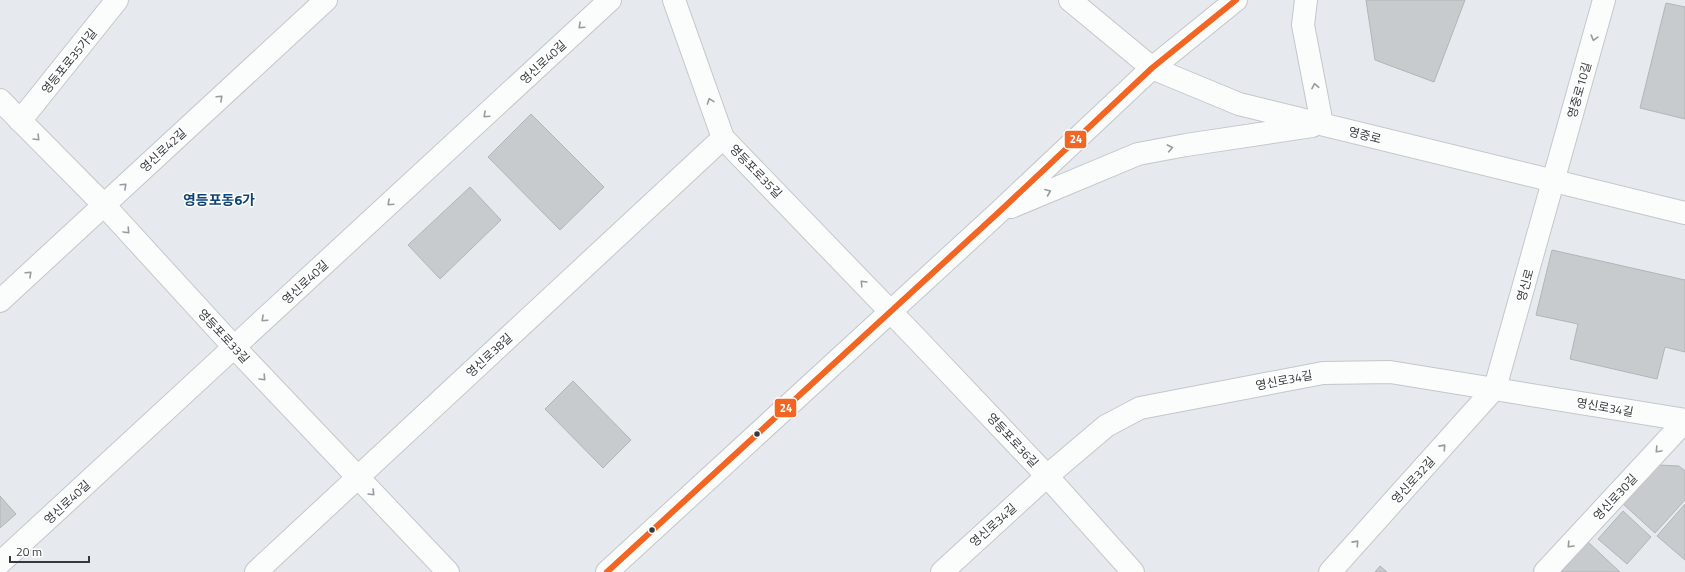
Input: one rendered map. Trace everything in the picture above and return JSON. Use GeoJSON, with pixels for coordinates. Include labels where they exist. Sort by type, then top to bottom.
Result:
{"type":"FeatureCollection","features":[{"type":"Feature","properties":{"kind":"street","name":"영등포로35가길"},"geometry":{"type":"LineString","coordinates":[[20,121],[118,0]]}},
{"type":"Feature","properties":{"kind":"street","name":"영신로42길"},"geometry":{"type":"LineString","coordinates":[[0,301],[326,0]]}},
{"type":"Feature","properties":{"kind":"street","name":"영신로40길"},"geometry":{"type":"LineString","coordinates":[[0,564],[610,0]]}},
{"type":"Feature","properties":{"kind":"street","name":"영등포로35길"},"geometry":{"type":"LineString","coordinates":[[674,0],[723,138],[890,311]]}},
{"type":"Feature","properties":{"kind":"street","name":"영중로"},"geometry":{"type":"LineString","coordinates":[[1070,0],[1152,68],[1239,104],[1685,213]]}},
{"type":"Feature","properties":{"kind":"street"},"geometry":{"type":"LineString","coordinates":[[607,572],[999,212],[1152,68],[1236,0]]}},
{"type":"Feature","properties":{"kind":"street"},"geometry":{"type":"LineString","coordinates":[[999,212],[1138,154],[1322,124],[1303,25],[1306,0]]}},
{"type":"Feature","properties":{"kind":"street","name":"영중로10길"},"geometry":{"type":"LineString","coordinates":[[1554,181],[1604,0]]}},
{"type":"Feature","properties":{"kind":"street","name":"영등포로33길"},"geometry":{"type":"LineString","coordinates":[[0,100],[104,205],[234,347],[448,572]]}},
{"type":"Feature","properties":{"kind":"street","name":"영신로38길"},"geometry":{"type":"LineString","coordinates":[[256,572],[723,138]]}},
{"type":"Feature","properties":{"kind":"street","name":"영신로"},"geometry":{"type":"LineString","coordinates":[[1496,388],[1554,181]]}},
{"type":"Feature","properties":{"kind":"street","name":"영등포로36길"},"geometry":{"type":"LineString","coordinates":[[890,311],[1047,476],[1134,572]]}},
{"type":"Feature","properties":{"kind":"street","name":"영신로34길"},"geometry":{"type":"LineString","coordinates":[[942,572],[1047,476],[1106,426],[1140,408],[1148,406],[1322,373],[1390,372],[1496,388],[1685,421]]}},
{"type":"Feature","properties":{"kind":"street","name":"영신로32길"},"geometry":{"type":"LineString","coordinates":[[1330,572],[1496,388]]}},
{"type":"Feature","properties":{"kind":"street","name":"영신로30길"},"geometry":{"type":"LineString","coordinates":[[1545,572],[1685,421]]}},
{"type":"Feature","properties":{"kind":"building"},"geometry":{"type":"Polygon","coordinates":[[[1366,0],[1465,0],[1434,82],[1375,60],[1366,0]]]}},
{"type":"Feature","properties":{"kind":"building"},"geometry":{"type":"Polygon","coordinates":[[[1666,3],[1685,7],[1685,119],[1640,108],[1666,3]]]}},
{"type":"Feature","properties":{"kind":"building"},"geometry":{"type":"Polygon","coordinates":[[[531,114],[604,187],[560,230],[488,157],[531,114]]]}},
{"type":"Feature","properties":{"kind":"building"},"geometry":{"type":"Polygon","coordinates":[[[470,187],[501,220],[440,279],[408,245],[470,187]]]}},
{"type":"Feature","properties":{"kind":"building"},"geometry":{"type":"Polygon","coordinates":[[[1552,250],[1685,280],[1685,352],[1665,347],[1657,379],[1570,359],[1578,324],[1536,315],[1552,250]]]}},
{"type":"Feature","properties":{"kind":"building"},"geometry":{"type":"Polygon","coordinates":[[[573,381],[631,440],[603,468],[545,409],[573,381]]]}},
{"type":"Feature","properties":{"kind":"building"},"geometry":{"type":"Polygon","coordinates":[[[1658,465],[1679,466],[1685,471],[1685,500],[1655,533],[1622,503],[1658,465]]]}},
{"type":"Feature","properties":{"kind":"building"},"geometry":{"type":"Polygon","coordinates":[[[0,496],[16,514],[0,528],[0,496]]]}},
{"type":"Feature","properties":{"kind":"building"},"geometry":{"type":"Polygon","coordinates":[[[1685,504],[1685,560],[1657,536],[1685,504]]]}},
{"type":"Feature","properties":{"kind":"building"},"geometry":{"type":"Polygon","coordinates":[[[1623,511],[1651,537],[1627,564],[1598,539],[1623,511]]]}},
{"type":"Feature","properties":{"kind":"building"},"geometry":{"type":"Polygon","coordinates":[[[1588,542],[1620,572],[1561,572],[1588,542]]]}},
{"type":"Feature","properties":{"kind":"building"},"geometry":{"type":"Polygon","coordinates":[[[1380,566],[1387,572],[1375,572],[1380,566]]]}},
{"type":"Feature","properties":{"kind":"transit line","name":"24"},"geometry":{"type":"LineString","coordinates":[[607,572],[999,212],[1152,68],[1236,0]]}},
{"type":"Feature","properties":{"kind":"district","name":"영등포동6가"},"geometry":{"type":"Point","coordinates":[219,199]}}]}
